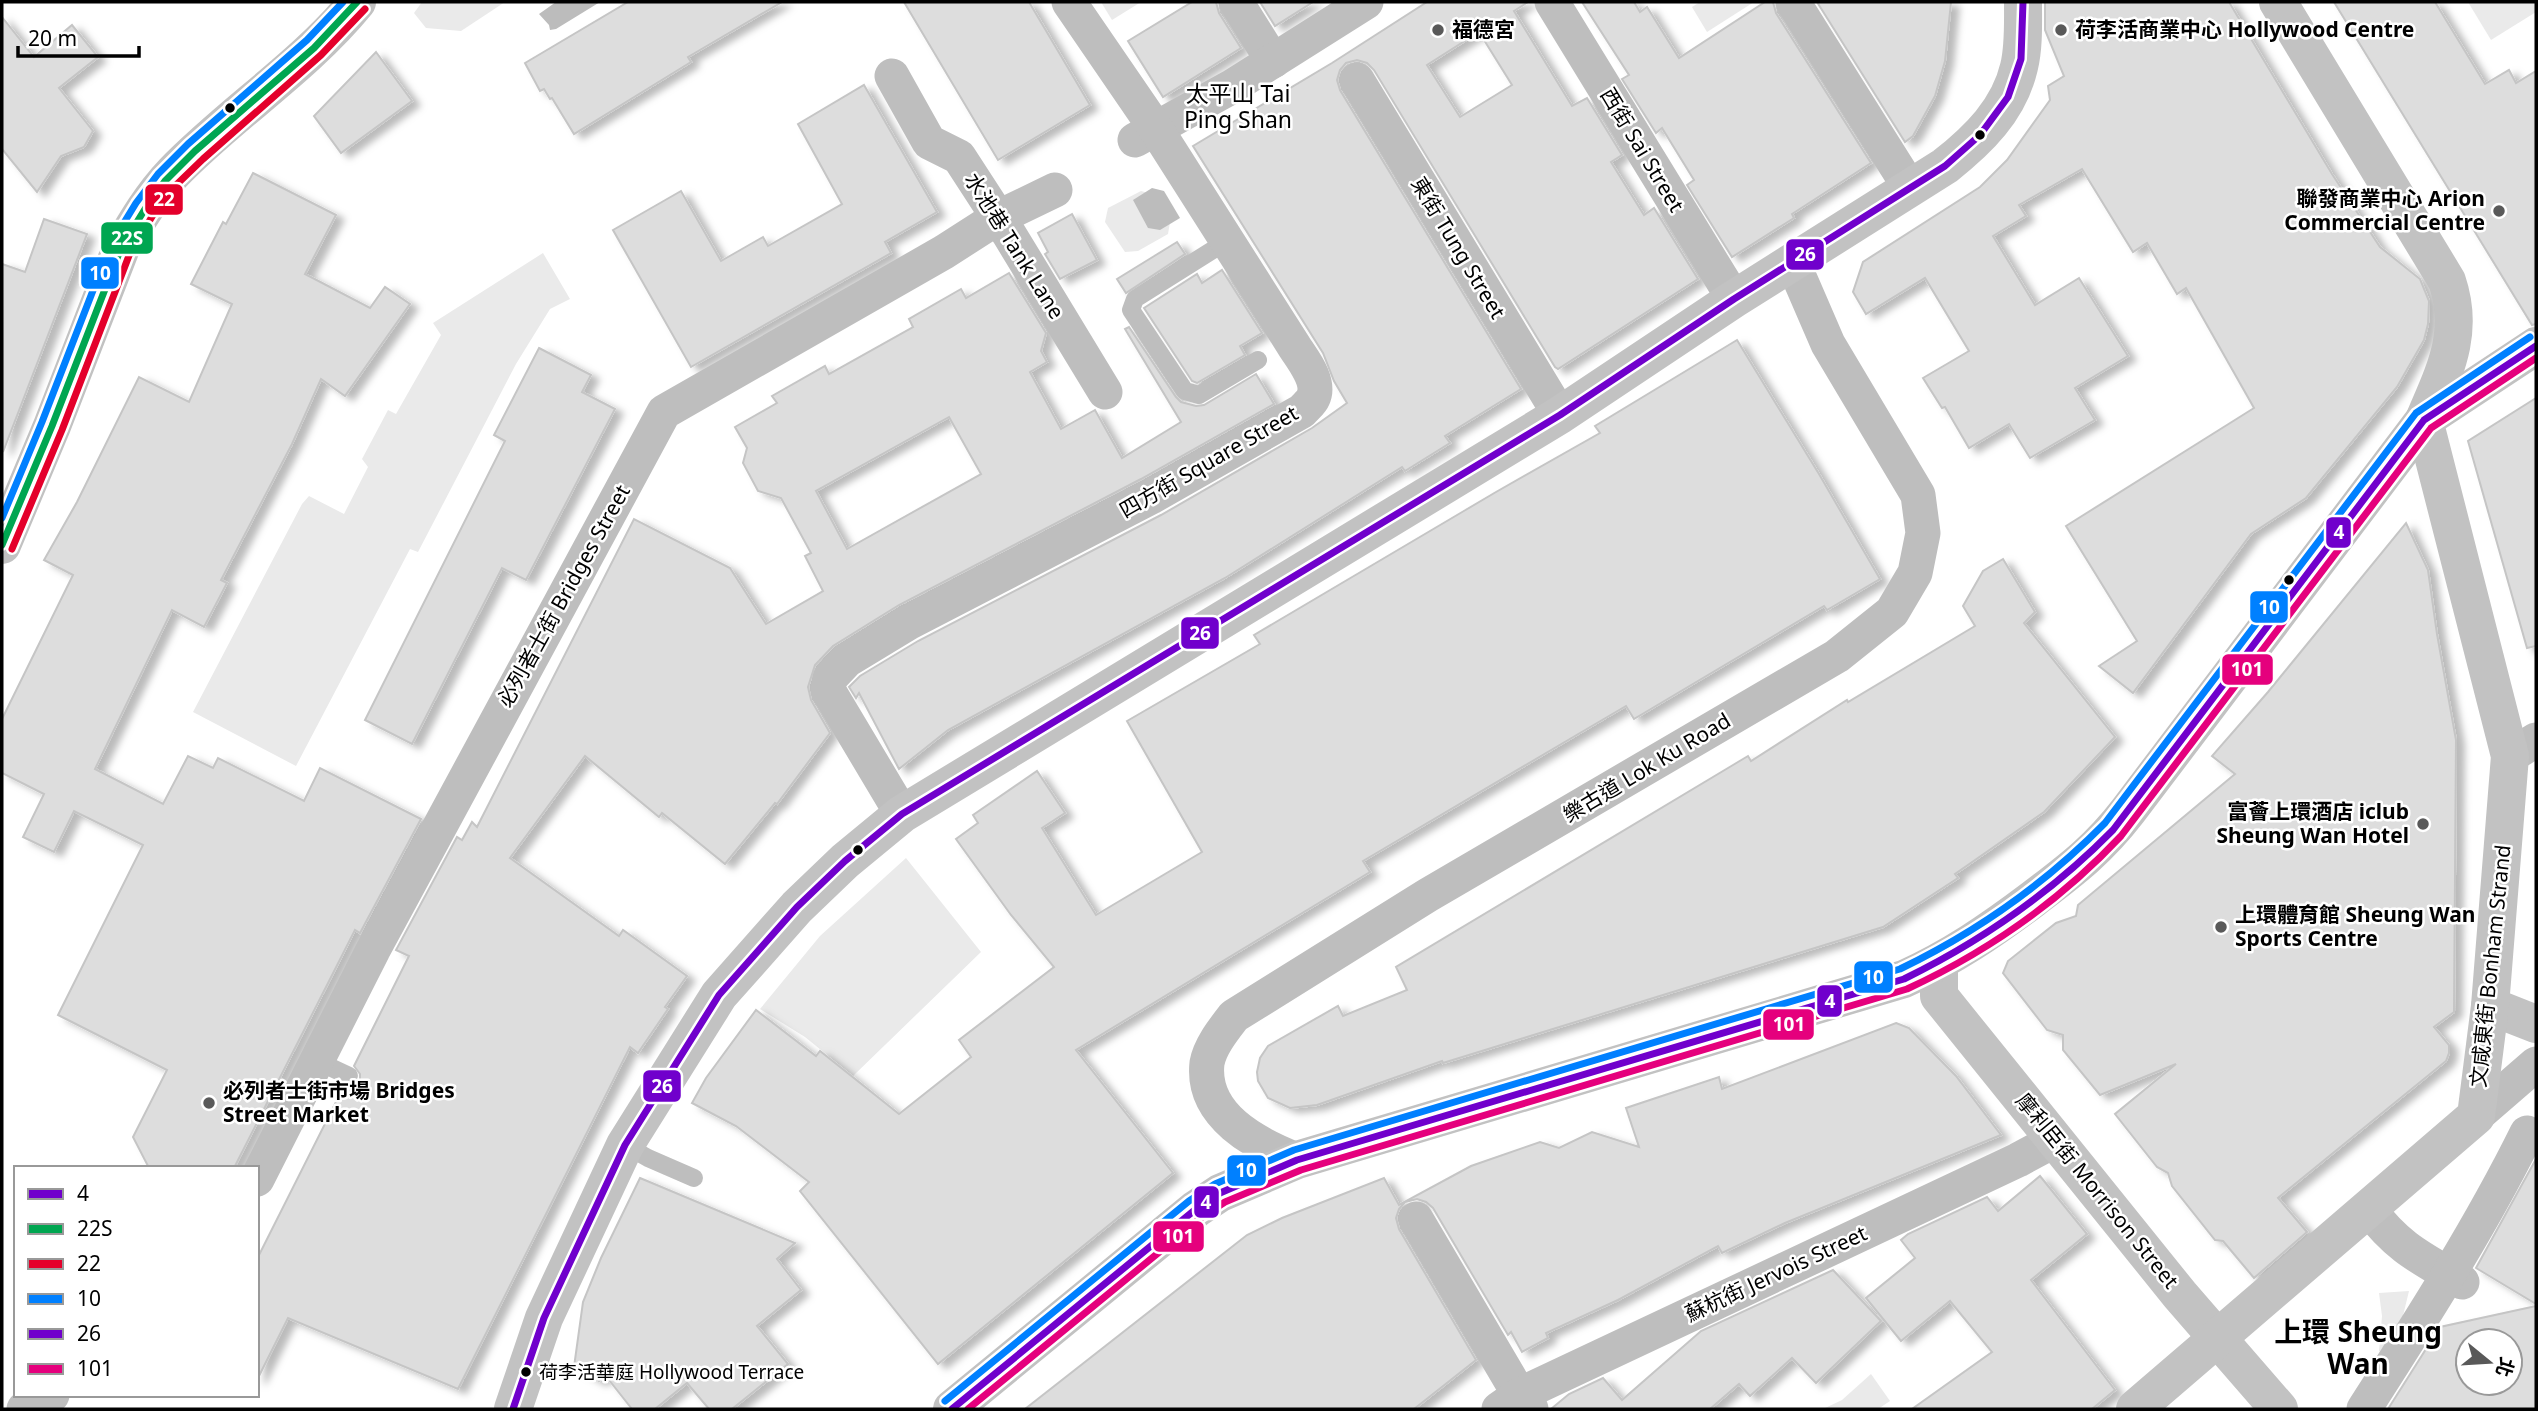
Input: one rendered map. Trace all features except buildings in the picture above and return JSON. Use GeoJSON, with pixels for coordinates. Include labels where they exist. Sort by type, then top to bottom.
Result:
{"type":"FeatureCollection","features":[{"type":"Feature","properties":{"kind":"street"},"geometry":{"type":"LineString","coordinates":[[2,545],[52,426],[117,257],[135,223],[172,174],[312,50],[358,2]]}},
{"type":"Feature","properties":{"kind":"street","name":"四方街 Square Street"},"geometry":{"type":"LineString","coordinates":[[902,814],[828,690],[830,678],[847,660],[908,623],[1151,497],[1302,411],[1313,398],[1315,387],[1310,372],[1227,241],[1146,135],[1069,2]]}},
{"type":"Feature","properties":{"kind":"street"},"geometry":{"type":"LineString","coordinates":[[1236,2],[1273,61]]}},
{"type":"Feature","properties":{"kind":"street"},"geometry":{"type":"LineString","coordinates":[[1146,135],[1273,61],[1366,2]]}},
{"type":"Feature","properties":{"kind":"street","name":"西街 Sai Street"},"geometry":{"type":"LineString","coordinates":[[1552,2],[1734,299]]}},
{"type":"Feature","properties":{"kind":"street"},"geometry":{"type":"LineString","coordinates":[[1793,2],[1910,188]]}},
{"type":"Feature","properties":{"kind":"street"},"geometry":{"type":"LineString","coordinates":[[513,1409],[544,1318],[625,1144],[719,995],[797,907],[845,861],[902,814],[1560,415],[1734,299],[1945,166],[1974,143],[1992,122],[2008,94],[2019,68],[2023,2]]}},
{"type":"Feature","properties":{"kind":"street"},"geometry":{"type":"LineString","coordinates":[[952,1409],[1196,1209],[1220,1193],[1297,1160],[1893,982],[1939,963],[1994,929],[2087,858],[2113,830],[2424,421],[2448,363],[2453,341],[2456,318],[2454,300],[2447,281],[2278,2]]}},
{"type":"Feature","properties":{"kind":"street","name":"水池巷 Tank Lane"},"geometry":{"type":"LineString","coordinates":[[892,76],[929,142],[959,158],[1105,392]]}},
{"type":"Feature","properties":{"kind":"street","name":"東街 Tung Street"},"geometry":{"type":"LineString","coordinates":[[1357,80],[1560,415]]}},
{"type":"Feature","properties":{"kind":"street","name":"必列者士街 Bridges Street"},"geometry":{"type":"LineString","coordinates":[[259,1175],[373,950],[664,412],[944,252],[997,218],[1055,190]]}},
{"type":"Feature","properties":{"kind":"street","name":"樂古道 Lok Ku Road"},"geometry":{"type":"LineString","coordinates":[[1297,1160],[1266,1148],[1243,1134],[1231,1124],[1214,1098],[1208,1080],[1208,1061],[1218,1037],[1234,1016],[1428,895],[1837,656],[1892,612],[1915,573],[1923,533],[1917,495],[1828,344],[1793,263]]}},
{"type":"Feature","properties":{"kind":"street"},"geometry":{"type":"LineString","coordinates":[[2424,421],[2536,346]]}},
{"type":"Feature","properties":{"kind":"street","name":"文咸東街 Bonham Strand"},"geometry":{"type":"LineString","coordinates":[[2135,1409],[2476,1116],[2523,748],[2424,421]]}},
{"type":"Feature","properties":{"kind":"street","name":"摩利臣街 Morrison Street"},"geometry":{"type":"LineString","coordinates":[[1939,963],[1939,996],[2218,1339],[2279,1409]]}},
{"type":"Feature","properties":{"kind":"street"},"geometry":{"type":"LineString","coordinates":[[2490,1006],[2536,1024]]}},
{"type":"Feature","properties":{"kind":"street"},"geometry":{"type":"LineString","coordinates":[[2476,1116],[2536,1064]]}},
{"type":"Feature","properties":{"kind":"street"},"geometry":{"type":"LineString","coordinates":[[2364,1409],[2454,1278],[2527,1133]]}},
{"type":"Feature","properties":{"kind":"street","name":"蘇杭街 Jervois Street"},"geometry":{"type":"LineString","coordinates":[[1516,1404],[2055,1140]]}},
{"type":"Feature","properties":{"kind":"street"},"geometry":{"type":"LineString","coordinates":[[2369,1209],[2400,1245],[2454,1278]]}},
{"type":"Feature","properties":{"kind":"street"},"geometry":{"type":"LineString","coordinates":[[1416,1219],[1516,1404]]}},
{"type":"Feature","properties":{"kind":"street"},"geometry":{"type":"LineString","coordinates":[[24,1409],[48,1397]]}},
{"type":"Feature","properties":{"kind":"lane"},"geometry":{"type":"LineString","coordinates":[[1227,241],[1135,299],[1132,310],[1185,391],[1199,395],[1258,360]]}},
{"type":"Feature","properties":{"kind":"lane"},"geometry":{"type":"LineString","coordinates":[[317,1061],[349,1076]]}},
{"type":"Feature","properties":{"kind":"lane"},"geometry":{"type":"LineString","coordinates":[[625,1144],[648,1158],[694,1178]]}},
{"type":"Feature","properties":{"kind":"shaded area"},"geometry":{"type":"Polygon","coordinates":[[[422,2],[505,2],[461,31],[426,28],[414,13],[422,2]]]}},
{"type":"Feature","properties":{"kind":"shaded area"},"geometry":{"type":"Polygon","coordinates":[[[556,2],[600,2],[550,30],[539,14],[556,2]]]}},
{"type":"Feature","properties":{"kind":"shaded area"},"geometry":{"type":"Polygon","coordinates":[[[1101,2],[1141,2],[1112,20],[1101,2]]]}},
{"type":"Feature","properties":{"kind":"shaded area"},"geometry":{"type":"Polygon","coordinates":[[[1700,2],[1754,2],[1707,32],[1692,7],[1700,2]]]}},
{"type":"Feature","properties":{"kind":"shaded area"},"geometry":{"type":"Polygon","coordinates":[[[2468,2],[2536,2],[2536,12],[2491,40],[2468,2]]]}},
{"type":"Feature","properties":{"kind":"shaded area"},"geometry":{"type":"Polygon","coordinates":[[[1152,188],[1164,191],[1180,218],[1160,230],[1148,228],[1133,200],[1152,188]]]}},
{"type":"Feature","properties":{"kind":"shaded area"},"geometry":{"type":"Polygon","coordinates":[[[1141,191],[1164,197],[1172,210],[1168,234],[1138,251],[1125,252],[1105,222],[1108,208],[1141,191]]]}},
{"type":"Feature","properties":{"kind":"shaded area"},"geometry":{"type":"Polygon","coordinates":[[[543,253],[570,299],[550,309],[516,364],[418,552],[410,549],[296,766],[193,712],[302,504],[309,496],[344,514],[368,467],[362,459],[388,410],[396,414],[441,335],[433,323],[543,253]]]}},
{"type":"Feature","properties":{"kind":"shaded area"},"geometry":{"type":"Polygon","coordinates":[[[906,858],[981,952],[853,1076],[805,1037],[760,1009],[820,936],[906,858]]]}},
{"type":"Feature","properties":{"kind":"shaded area"},"geometry":{"type":"Polygon","coordinates":[[[2409,1291],[2400,1328],[2384,1354],[2379,1351],[2382,1316],[2379,1293],[2409,1291]]]}},
{"type":"Feature","properties":{"kind":"shaded area"},"geometry":{"type":"Polygon","coordinates":[[[1871,1374],[1890,1401],[1878,1409],[1823,1409],[1842,1400],[1871,1374]]]}},
{"type":"Feature","properties":{"kind":"transit line","name":"10"},"geometry":{"type":"LineString","coordinates":[[2,518],[111,244],[136,203],[158,174],[188,144],[307,40],[343,2]]}},
{"type":"Feature","properties":{"kind":"transit line","name":"22S"},"geometry":{"type":"LineString","coordinates":[[2,545],[52,426],[121,248],[145,209],[165,181],[195,151],[314,48],[357,2]]}},
{"type":"Feature","properties":{"kind":"transit line","name":"26"},"geometry":{"type":"LineString","coordinates":[[513,1409],[544,1318],[625,1145],[719,995],[797,907],[845,861],[902,814],[1560,415],[1734,299],[1945,166],[1980,135],[2008,97],[2021,59],[2023,2]]}},
{"type":"Feature","properties":{"kind":"transit line","name":"22"},"geometry":{"type":"LineString","coordinates":[[12,549],[62,430],[130,253],[153,215],[173,188],[321,55],[365,9]]}},
{"type":"Feature","properties":{"kind":"transit line","name":"10"},"geometry":{"type":"LineString","coordinates":[[945,1401],[1189,1201],[1215,1184],[1294,1150],[1900,969],[1983,923],[2034,886],[2105,823],[2416,413],[2530,337]]}},
{"type":"Feature","properties":{"kind":"transit line","name":"4"},"geometry":{"type":"LineString","coordinates":[[952,1409],[1196,1209],[1220,1193],[1297,1160],[1904,979],[2015,914],[2066,874],[2113,830],[2424,420],[2536,346]]}},
{"type":"Feature","properties":{"kind":"transit line","name":"101"},"geometry":{"type":"LineString","coordinates":[[968,1409],[1202,1217],[1225,1202],[1301,1170],[1907,989],[1966,958],[2022,923],[2074,882],[2121,836],[2431,428],[2536,358]]}},
{"type":"Feature","properties":{"kind":"place","name":"福德宮"},"geometry":{"type":"Point","coordinates":[1438,30]}},
{"type":"Feature","properties":{"kind":"place","name":"荷李活商業中心 Hollywood Centre"},"geometry":{"type":"Point","coordinates":[2061,30]}},
{"type":"Feature","properties":{"kind":"place","name":"聯發商業中心 Arion Commercial Centre"},"geometry":{"type":"Point","coordinates":[2499,211]}},
{"type":"Feature","properties":{"kind":"place","name":"富薈上環酒店 iclub Sheung Wan Hotel"},"geometry":{"type":"Point","coordinates":[2423,824]}},
{"type":"Feature","properties":{"kind":"place","name":"上環體育館 Sheung Wan Sports Centre"},"geometry":{"type":"Point","coordinates":[2221,927]}},
{"type":"Feature","properties":{"kind":"place","name":"必列者士街市場 Bridges Street Market"},"geometry":{"type":"Point","coordinates":[209,1103]}},
{"type":"Feature","properties":{"kind":"place","name":"荷李活華庭 Hollywood Terrace"},"geometry":{"type":"Point","coordinates":[526,1372]}},
{"type":"Feature","properties":{"kind":"district","name":"太平山 Tai Ping Shan"},"geometry":{"type":"Point","coordinates":[1238,107]}},
{"type":"Feature","properties":{"kind":"district","name":"上環 Sheung Wan"},"geometry":{"type":"Point","coordinates":[2358,1348]}}]}
